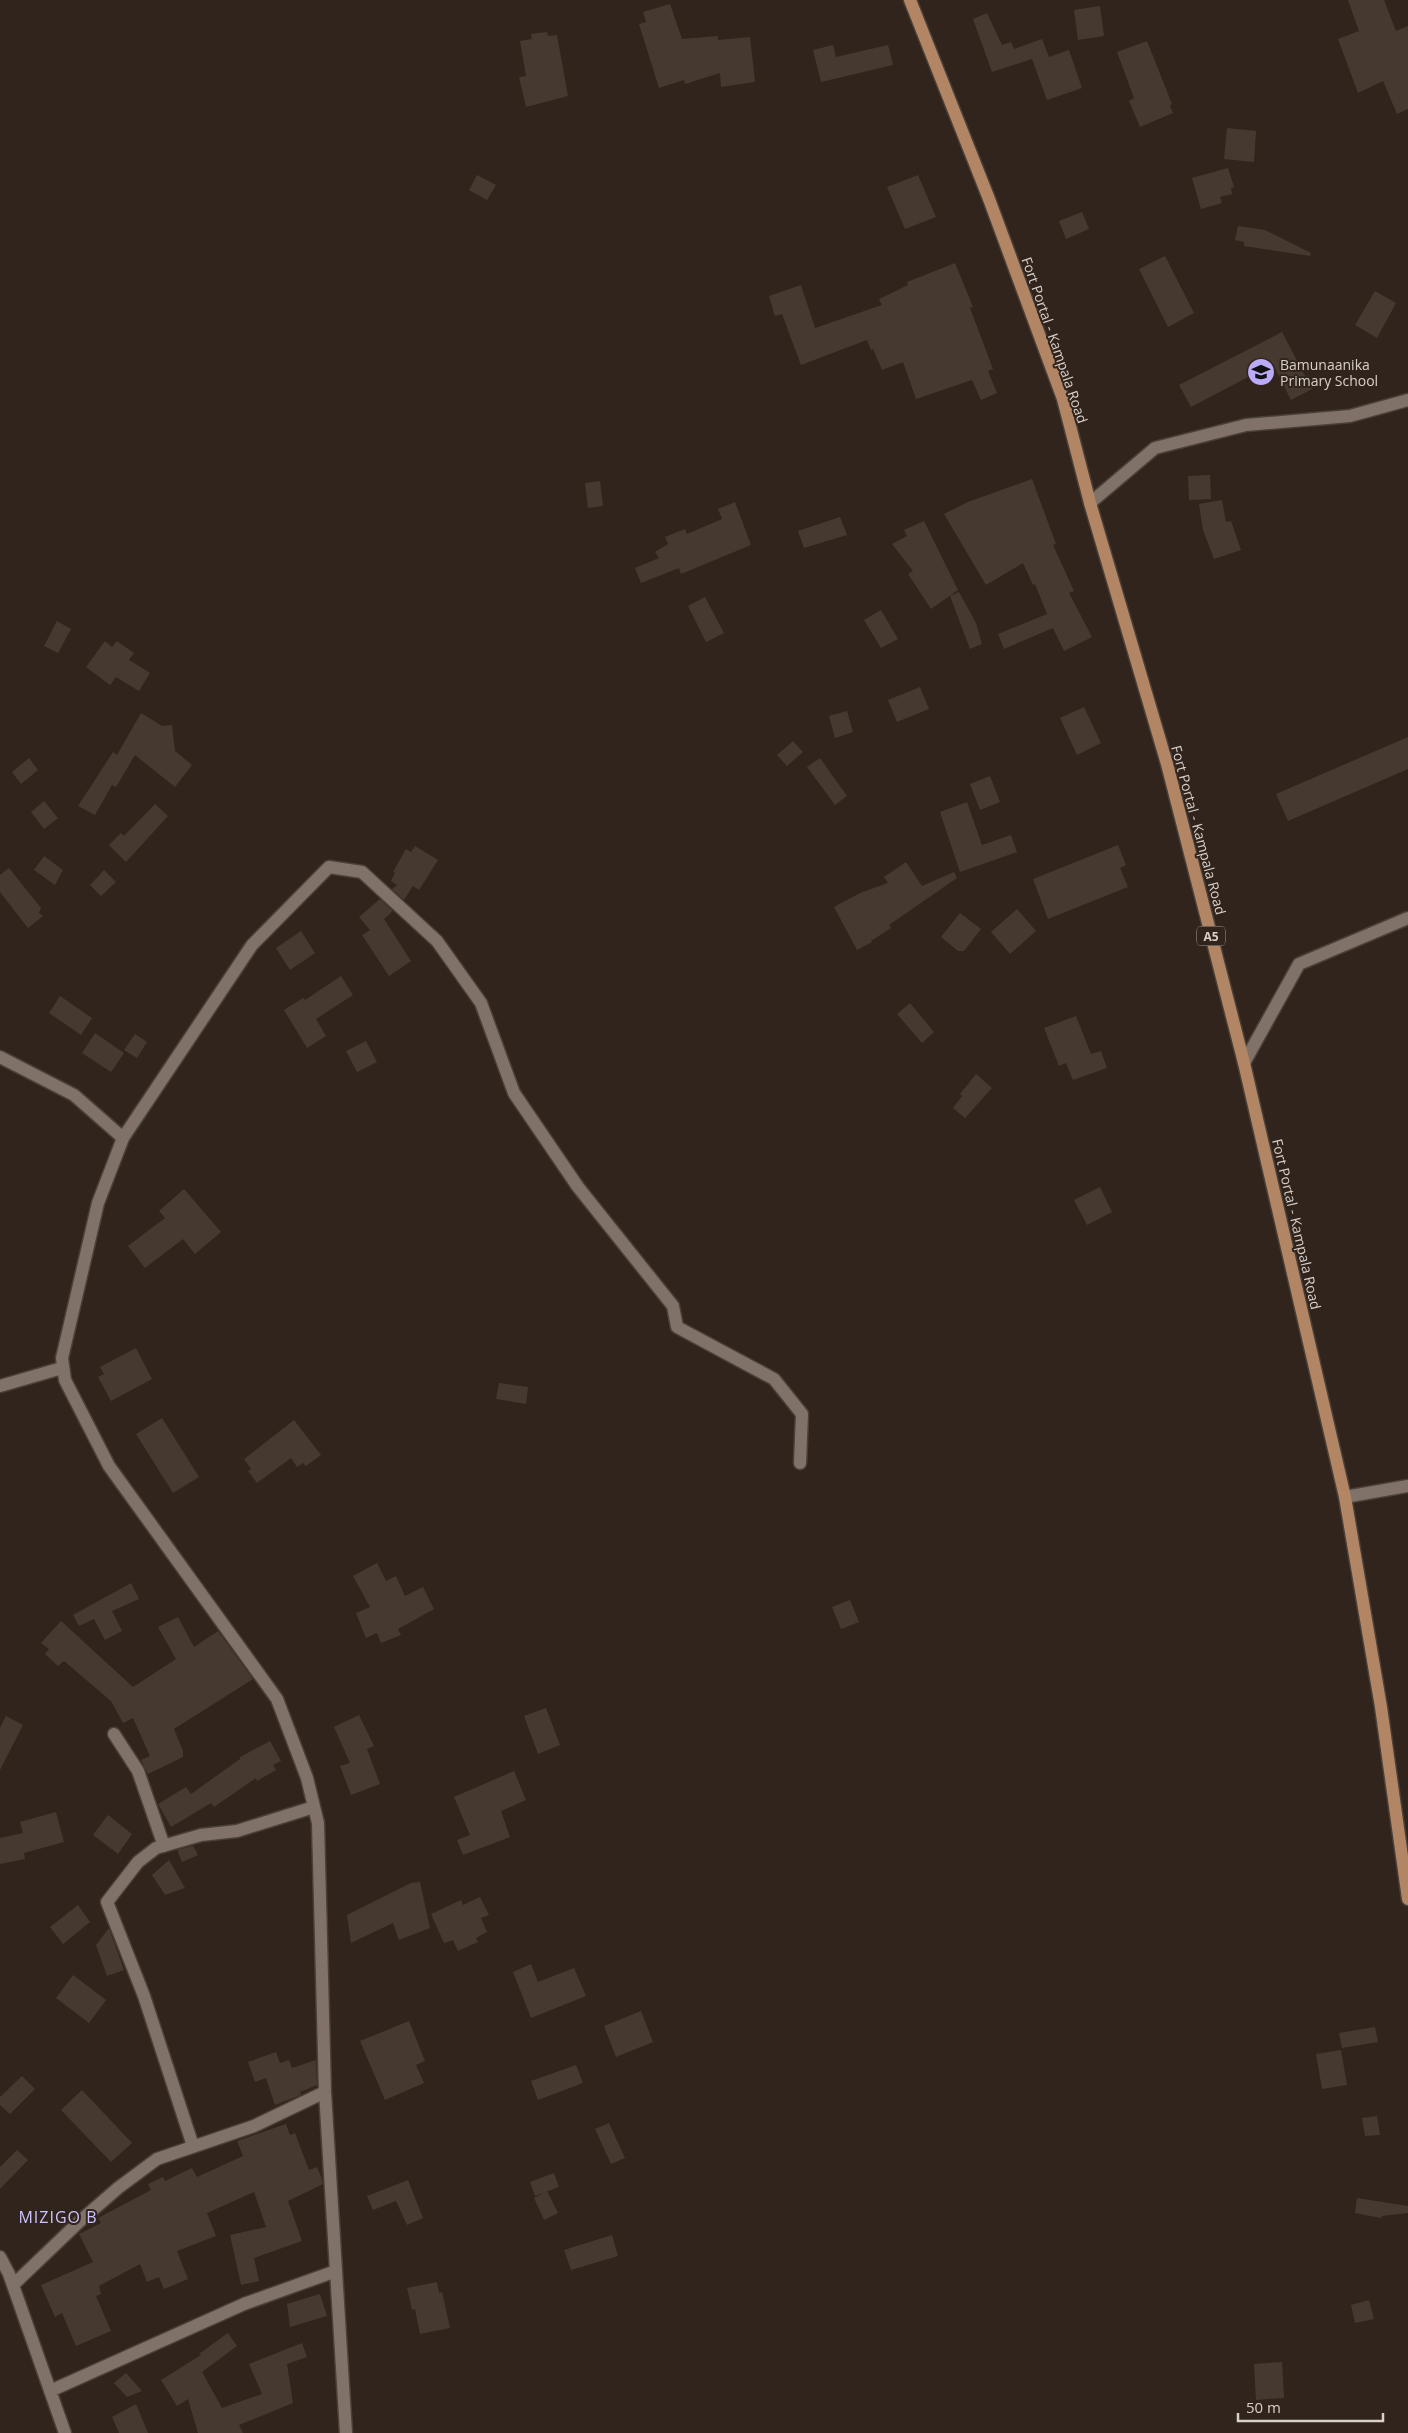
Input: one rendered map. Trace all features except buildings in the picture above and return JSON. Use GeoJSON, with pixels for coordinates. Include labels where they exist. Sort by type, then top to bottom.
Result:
{"type":"FeatureCollection","features":[{"type":"Feature","properties":{"kind":"main road","name":"Fort Portal - Kampala Road"},"geometry":{"type":"LineString","coordinates":[[910,0],[989,199],[1063,399],[1090,503],[1167,764],[1244,1063],[1345,1497],[1381,1707],[1408,1899]]}},
{"type":"Feature","properties":{"kind":"street"},"geometry":{"type":"LineString","coordinates":[[1090,503],[1155,448],[1246,425],[1350,416],[1408,400]]}},
{"type":"Feature","properties":{"kind":"street"},"geometry":{"type":"LineString","coordinates":[[346,2433],[325,2092],[318,1823],[307,1778],[277,1699],[109,1466],[82,1418],[65,1380],[62,1368],[67,1332],[98,1202],[122,1138],[252,945],[329,867],[362,872],[438,941],[482,1003],[514,1093],[578,1187],[673,1306],[677,1327],[774,1379],[802,1414],[800,1463]]}},
{"type":"Feature","properties":{"kind":"street"},"geometry":{"type":"LineString","coordinates":[[1244,1063],[1299,964],[1408,918]]}},
{"type":"Feature","properties":{"kind":"street"},"geometry":{"type":"LineString","coordinates":[[0,1057],[74,1094],[122,1138]]}},
{"type":"Feature","properties":{"kind":"street"},"geometry":{"type":"LineString","coordinates":[[0,1386],[62,1368]]}},
{"type":"Feature","properties":{"kind":"street"},"geometry":{"type":"LineString","coordinates":[[1345,1497],[1408,1486]]}},
{"type":"Feature","properties":{"kind":"street"},"geometry":{"type":"LineString","coordinates":[[114,1734],[138,1772],[164,1846]]}},
{"type":"Feature","properties":{"kind":"street"},"geometry":{"type":"LineString","coordinates":[[193,2146],[144,1996],[107,1902],[138,1862],[156,1848],[201,1835],[237,1831],[314,1807]]}},
{"type":"Feature","properties":{"kind":"street"},"geometry":{"type":"LineString","coordinates":[[13,2285],[118,2188],[157,2159],[254,2126],[325,2092]]}},
{"type":"Feature","properties":{"kind":"street"},"geometry":{"type":"LineString","coordinates":[[0,2257],[13,2285],[66,2433]]}},
{"type":"Feature","properties":{"kind":"street"},"geometry":{"type":"LineString","coordinates":[[50,2391],[244,2304],[336,2271]]}},
{"type":"Feature","properties":{"kind":"place","name":"Bamunaanika Primary School"},"geometry":{"type":"Point","coordinates":[1261,372]}},
{"type":"Feature","properties":{"kind":"district","name":"MIZIGO B"},"geometry":{"type":"Point","coordinates":[58,2217]}}]}
